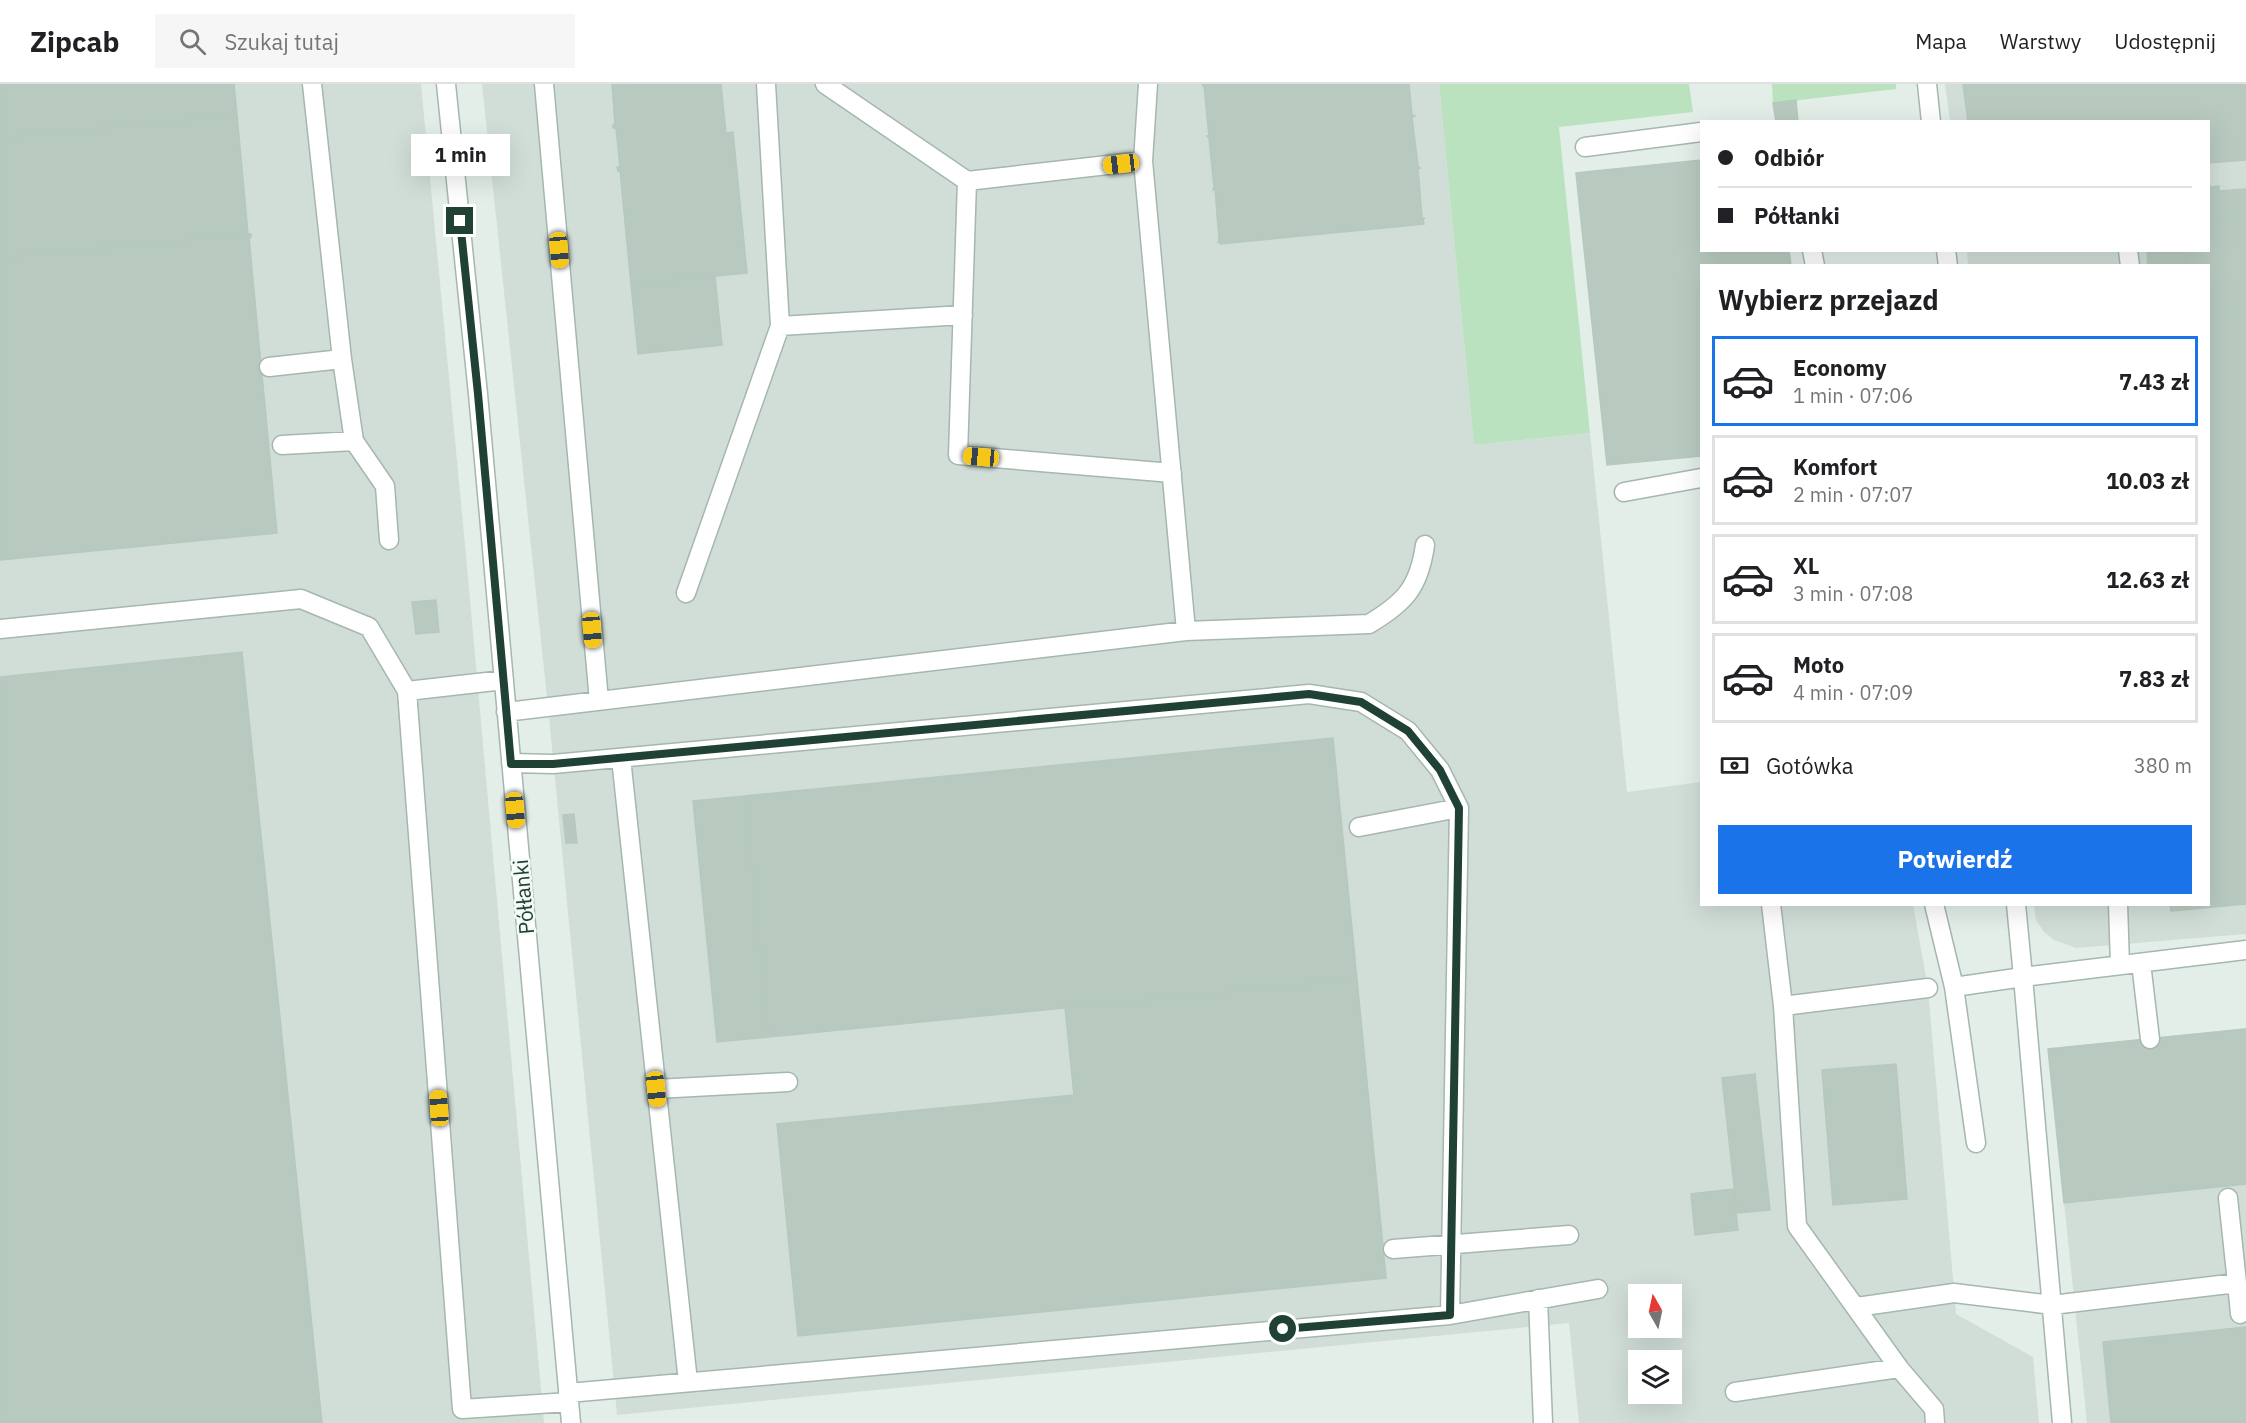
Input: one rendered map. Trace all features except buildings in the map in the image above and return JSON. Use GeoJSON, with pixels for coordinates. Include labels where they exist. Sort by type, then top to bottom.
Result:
{"type":"FeatureCollection","features":[{"type":"Feature","properties":{"kind":"street"},"geometry":{"type":"LineString","coordinates":[[312,84],[342,359],[354,441],[386,486],[389,540]]}},
{"type":"Feature","properties":{"kind":"street","name":"Półłanki"},"geometry":{"type":"LineString","coordinates":[[446,84],[478,394],[571,1423]]}},
{"type":"Feature","properties":{"kind":"street"},"geometry":{"type":"LineString","coordinates":[[544,84],[599,701]]}},
{"type":"Feature","properties":{"kind":"street"},"geometry":{"type":"LineString","coordinates":[[686,593],[780,326],[766,84]]}},
{"type":"Feature","properties":{"kind":"street"},"geometry":{"type":"LineString","coordinates":[[825,84],[967,181],[1143,161]]}},
{"type":"Feature","properties":{"kind":"street"},"geometry":{"type":"LineString","coordinates":[[1148,84],[1143,161],[1186,631]]}},
{"type":"Feature","properties":{"kind":"street"},"geometry":{"type":"LineString","coordinates":[[1927,84],[1931,120]]}},
{"type":"Feature","properties":{"kind":"street"},"geometry":{"type":"LineString","coordinates":[[1585,147],[1700,132]]}},
{"type":"Feature","properties":{"kind":"street"},"geometry":{"type":"LineString","coordinates":[[967,181],[958,455],[1172,473]]}},
{"type":"Feature","properties":{"kind":"street"},"geometry":{"type":"LineString","coordinates":[[780,326],[963,315]]}},
{"type":"Feature","properties":{"kind":"street"},"geometry":{"type":"LineString","coordinates":[[269,366],[342,359]]}},
{"type":"Feature","properties":{"kind":"street"},"geometry":{"type":"LineString","coordinates":[[282,445],[354,441]]}},
{"type":"Feature","properties":{"kind":"street"},"geometry":{"type":"LineString","coordinates":[[1624,492],[1700,478]]}},
{"type":"Feature","properties":{"kind":"street"},"geometry":{"type":"LineString","coordinates":[[506,712],[1186,631],[1369,624],[1393,609],[1409,592],[1422,568],[1425,545]]}},
{"type":"Feature","properties":{"kind":"street"},"geometry":{"type":"LineString","coordinates":[[0,629],[301,598],[369,627],[407,691],[462,1409],[688,1382],[1450,1315],[1598,1289]]}},
{"type":"Feature","properties":{"kind":"street"},"geometry":{"type":"LineString","coordinates":[[407,691],[504,680]]}},
{"type":"Feature","properties":{"kind":"street"},"geometry":{"type":"LineString","coordinates":[[511,764],[553,764],[1309,694],[1361,702],[1408,731],[1440,770],[1459,808],[1450,1315]]}},
{"type":"Feature","properties":{"kind":"street"},"geometry":{"type":"LineString","coordinates":[[621,758],[688,1382]]}},
{"type":"Feature","properties":{"kind":"street"},"geometry":{"type":"LineString","coordinates":[[1359,827],[1459,808]]}},
{"type":"Feature","properties":{"kind":"street"},"geometry":{"type":"LineString","coordinates":[[1771,906],[1782,1006],[1797,1226],[1899,1368],[1934,1409],[1935,1423]]}},
{"type":"Feature","properties":{"kind":"street"},"geometry":{"type":"LineString","coordinates":[[1934,906],[1954,987],[1976,1143]]}},
{"type":"Feature","properties":{"kind":"street"},"geometry":{"type":"LineString","coordinates":[[2016,906],[2062,1423]]}},
{"type":"Feature","properties":{"kind":"street"},"geometry":{"type":"LineString","coordinates":[[2118,906],[2120,965]]}},
{"type":"Feature","properties":{"kind":"street"},"geometry":{"type":"LineString","coordinates":[[1954,987],[2246,950]]}},
{"type":"Feature","properties":{"kind":"street"},"geometry":{"type":"LineString","coordinates":[[2141,963],[2150,1039]]}},
{"type":"Feature","properties":{"kind":"street"},"geometry":{"type":"LineString","coordinates":[[1782,1006],[1928,988]]}},
{"type":"Feature","properties":{"kind":"street"},"geometry":{"type":"LineString","coordinates":[[656,1089],[788,1082]]}},
{"type":"Feature","properties":{"kind":"street"},"geometry":{"type":"LineString","coordinates":[[2228,1198],[2240,1314]]}},
{"type":"Feature","properties":{"kind":"street"},"geometry":{"type":"LineString","coordinates":[[1393,1249],[1569,1235]]}},
{"type":"Feature","properties":{"kind":"street"},"geometry":{"type":"LineString","coordinates":[[1857,1307],[1954,1293],[2052,1305],[2237,1283]]}},
{"type":"Feature","properties":{"kind":"street"},"geometry":{"type":"LineString","coordinates":[[1538,1299],[1543,1423]]}},
{"type":"Feature","properties":{"kind":"street"},"geometry":{"type":"LineString","coordinates":[[1735,1392],[1899,1368]]}},
{"type":"Feature","properties":{"kind":"shaded area"},"geometry":{"type":"Polygon","coordinates":[[[0,84],[421,84],[544,1423],[0,1423],[0,84]]]}},
{"type":"Feature","properties":{"kind":"shaded area"},"geometry":{"type":"Polygon","coordinates":[[[482,84],[1439,84],[1474,445],[1590,433],[1627,792],[1700,782],[1700,906],[1913,906],[1928,988],[1956,1314],[2033,1357],[2039,1423],[1579,1423],[1569,1323],[617,1415],[548,707],[482,84]]]}},
{"type":"Feature","properties":{"kind":"shaded area"},"geometry":{"type":"Polygon","coordinates":[[[1945,84],[2246,84],[2246,934],[2076,948],[2054,940],[2044,932],[2036,920],[2034,906],[2210,906],[2210,264],[1968,264],[1967,252],[2210,252],[2210,120],[1950,120],[1945,84]]]}},
{"type":"Feature","properties":{"kind":"shaded area"},"geometry":{"type":"Polygon","coordinates":[[[2246,1028],[2246,1423],[2087,1423],[2048,1049],[2246,1028]]]}},
{"type":"Feature","properties":{"kind":"green space"},"geometry":{"type":"Polygon","coordinates":[[[1439,84],[1689,84],[1693,112],[1559,127],[1590,433],[1474,445],[1439,84]]]}},
{"type":"Feature","properties":{"kind":"green space"},"geometry":{"type":"Polygon","coordinates":[[[1772,84],[1896,84],[1896,89],[1773,103],[1772,84]]]}},
{"type":"Feature","properties":{"kind":"route"},"geometry":{"type":"LineString","coordinates":[[460,221],[511,764],[538,762],[553,764],[1309,694],[1361,702],[1408,731],[1440,770],[1459,808],[1450,1315],[1283,1329]]}}]}
